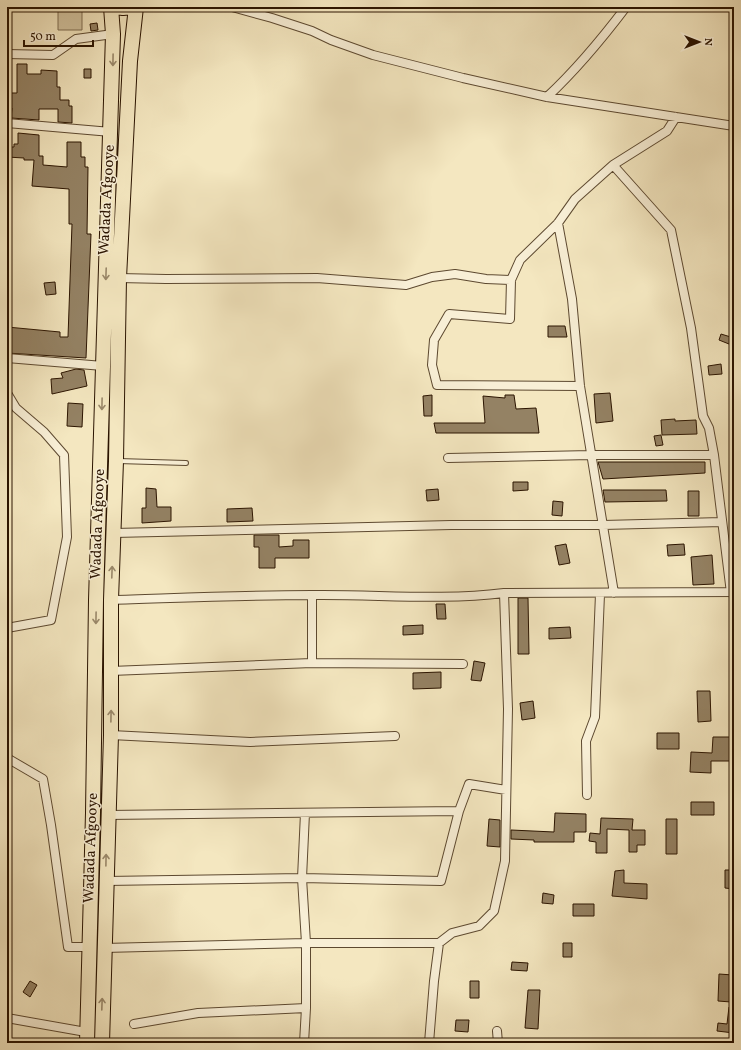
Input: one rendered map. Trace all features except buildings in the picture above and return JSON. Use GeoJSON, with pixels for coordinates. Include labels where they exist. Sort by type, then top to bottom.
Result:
{"type":"FeatureCollection","features":[{"type":"Feature","properties":{"kind":"highway","name":"Wadada Afgooye"},"geometry":{"type":"LineString","coordinates":[[87,1037],[93,813],[96,608],[111,132],[113,34],[111,7]]}},
{"type":"Feature","properties":{"kind":"highway"},"geometry":{"type":"LineString","coordinates":[[116,7],[132,7]]}},
{"type":"Feature","properties":{"kind":"highway","name":"Wadada Afgooye"},"geometry":{"type":"LineString","coordinates":[[102,1043],[119,278],[130,62],[136,7]]}},
{"type":"Feature","properties":{"kind":"street"},"geometry":{"type":"LineString","coordinates":[[232,7],[312,31],[331,40],[373,55],[463,78],[547,97],[734,126]]}},
{"type":"Feature","properties":{"kind":"street"},"geometry":{"type":"LineString","coordinates":[[547,97],[567,78],[597,45],[626,7]]}},
{"type":"Feature","properties":{"kind":"street"},"geometry":{"type":"LineString","coordinates":[[7,54],[53,55],[76,39],[113,34]]}},
{"type":"Feature","properties":{"kind":"street"},"geometry":{"type":"LineString","coordinates":[[580,386],[437,385],[432,365],[434,340],[449,314],[510,319],[511,280],[520,260],[558,223],[575,199],[613,165],[667,131],[676,117]]}},
{"type":"Feature","properties":{"kind":"street"},"geometry":{"type":"LineString","coordinates":[[7,123],[111,132]]}},
{"type":"Feature","properties":{"kind":"street"},"geometry":{"type":"LineString","coordinates":[[111,600],[312,595],[432,597],[487,596],[504,593],[600,594],[732,592],[714,455],[709,428],[702,416],[691,328],[671,230],[613,165]]}},
{"type":"Feature","properties":{"kind":"street"},"geometry":{"type":"LineString","coordinates":[[558,223],[572,299],[580,386],[614,593]]}},
{"type":"Feature","properties":{"kind":"street"},"geometry":{"type":"LineString","coordinates":[[119,278],[317,278],[406,285],[432,277],[454,274],[486,279],[511,280]]}},
{"type":"Feature","properties":{"kind":"street"},"geometry":{"type":"LineString","coordinates":[[7,358],[103,366]]}},
{"type":"Feature","properties":{"kind":"street"},"geometry":{"type":"LineString","coordinates":[[7,393],[16,408],[44,432],[64,455],[66,537],[51,620],[7,628]]}},
{"type":"Feature","properties":{"kind":"street"},"geometry":{"type":"LineString","coordinates":[[448,458],[591,455],[714,455]]}},
{"type":"Feature","properties":{"kind":"street"},"geometry":{"type":"LineString","coordinates":[[114,533],[443,525],[603,525],[722,522]]}},
{"type":"Feature","properties":{"kind":"street"},"geometry":{"type":"LineString","coordinates":[[104,948],[306,943],[440,943],[452,933],[479,926],[494,911],[505,861],[508,709],[504,593]]}},
{"type":"Feature","properties":{"kind":"street"},"geometry":{"type":"LineString","coordinates":[[587,795],[586,741],[595,717],[600,594]]}},
{"type":"Feature","properties":{"kind":"street"},"geometry":{"type":"LineString","coordinates":[[312,595],[312,663]]}},
{"type":"Feature","properties":{"kind":"street"},"geometry":{"type":"LineString","coordinates":[[111,671],[312,663],[463,664]]}},
{"type":"Feature","properties":{"kind":"street"},"geometry":{"type":"LineString","coordinates":[[110,735],[250,742],[395,736]]}},
{"type":"Feature","properties":{"kind":"street"},"geometry":{"type":"LineString","coordinates":[[7,758],[43,779],[52,825],[68,947],[89,947]]}},
{"type":"Feature","properties":{"kind":"street"},"geometry":{"type":"LineString","coordinates":[[106,881],[302,878],[441,881],[459,811],[468,784],[506,790]]}},
{"type":"Feature","properties":{"kind":"street"},"geometry":{"type":"LineString","coordinates":[[107,815],[459,811]]}},
{"type":"Feature","properties":{"kind":"street"},"geometry":{"type":"LineString","coordinates":[[304,1043],[306,1008],[306,943],[302,878],[305,813]]}},
{"type":"Feature","properties":{"kind":"street"},"geometry":{"type":"LineString","coordinates":[[429,1043],[434,981],[440,943]]}},
{"type":"Feature","properties":{"kind":"street"},"geometry":{"type":"LineString","coordinates":[[134,1024],[198,1013],[306,1008]]}},
{"type":"Feature","properties":{"kind":"street"},"geometry":{"type":"LineString","coordinates":[[7,1018],[87,1037]]}},
{"type":"Feature","properties":{"kind":"street"},"geometry":{"type":"LineString","coordinates":[[497,1031],[498,1043]]}},
{"type":"Feature","properties":{"kind":"lane"},"geometry":{"type":"LineString","coordinates":[[116,461],[186,463]]}},
{"type":"Feature","properties":{"kind":"shaded area"},"geometry":{"type":"Polygon","coordinates":[[[58,7],[82,7],[82,30],[58,30],[58,7]]]}}]}
